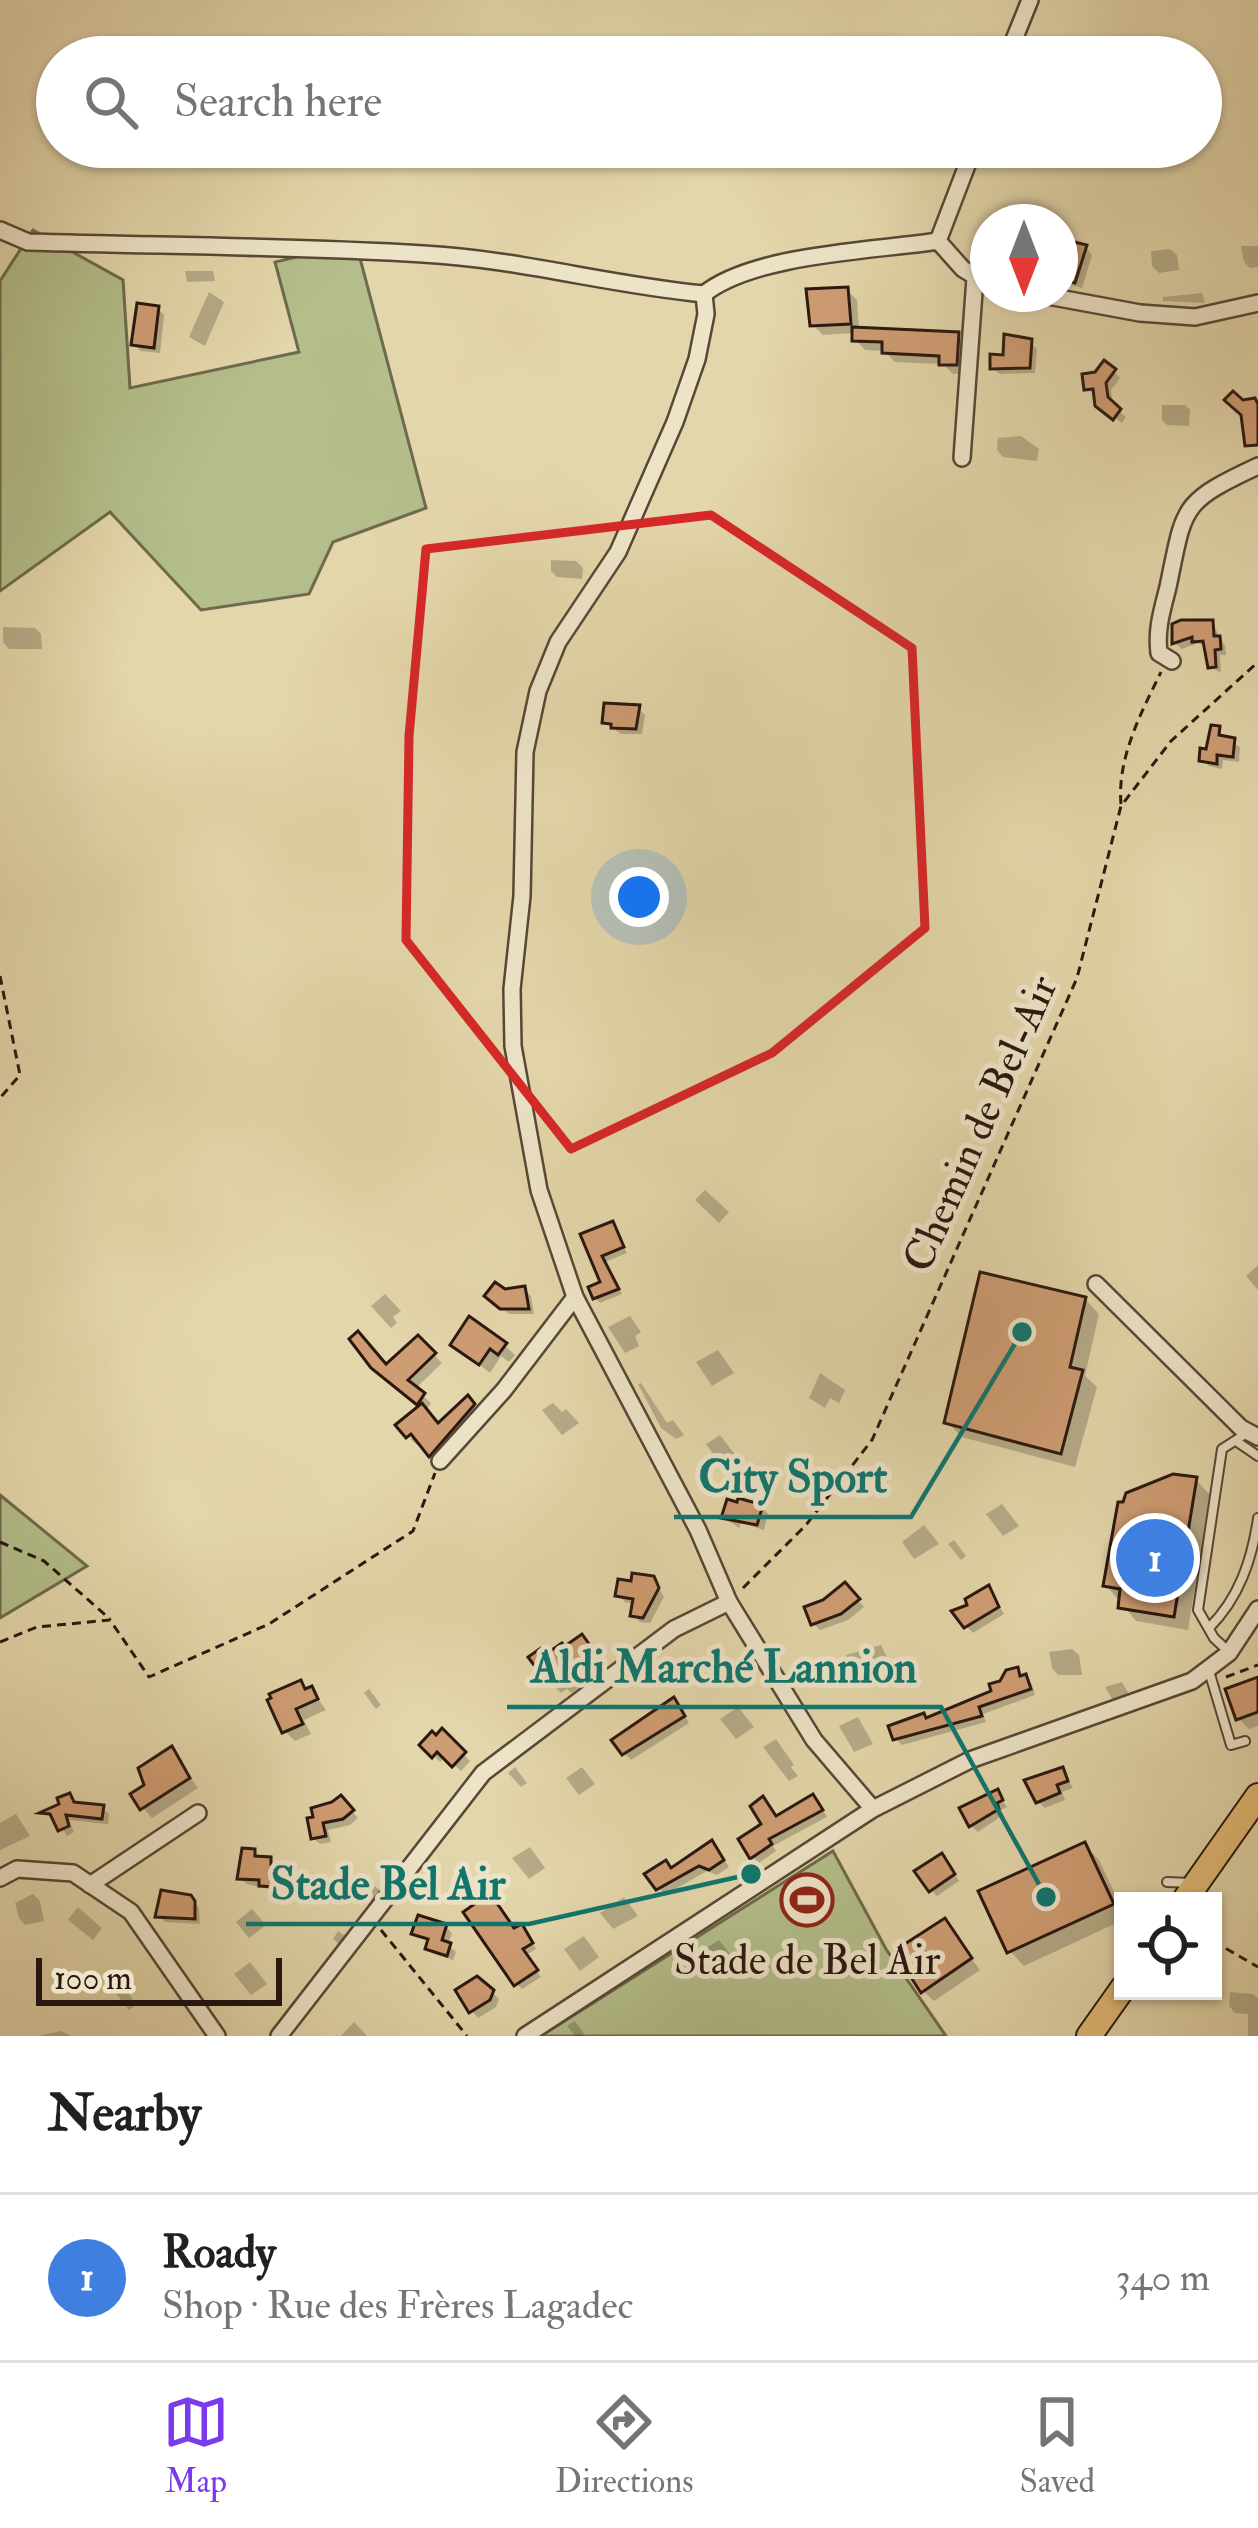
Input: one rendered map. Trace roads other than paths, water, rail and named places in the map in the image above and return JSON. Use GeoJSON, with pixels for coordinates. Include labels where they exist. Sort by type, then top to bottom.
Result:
{"type":"FeatureCollection","features":[{"type":"Feature","properties":{"kind":"main road"},"geometry":{"type":"LineString","coordinates":[[1183,1889],[1258,1796]]}},
{"type":"Feature","properties":{"kind":"main road"},"geometry":{"type":"LineString","coordinates":[[1089,2036],[1114,2000]]}},
{"type":"Feature","properties":{"kind":"street"},"geometry":{"type":"LineString","coordinates":[[1015,36],[1030,0]]}},
{"type":"Feature","properties":{"kind":"street"},"geometry":{"type":"LineString","coordinates":[[938,241],[966,168]]}},
{"type":"Feature","properties":{"kind":"street"},"geometry":{"type":"LineString","coordinates":[[0,230],[28,242],[424,254],[540,265],[633,287],[704,294],[721,280],[784,262],[938,241]]}},
{"type":"Feature","properties":{"kind":"street"},"geometry":{"type":"LineString","coordinates":[[938,241],[970,271]]}},
{"type":"Feature","properties":{"kind":"street"},"geometry":{"type":"LineString","coordinates":[[704,294],[706,314],[697,359],[675,422],[618,552],[558,642],[538,691],[525,752],[513,1046],[539,1190],[574,1297],[698,1530],[729,1602],[814,1740],[873,1810]]}},
{"type":"Feature","properties":{"kind":"street"},"geometry":{"type":"LineString","coordinates":[[1078,302],[1195,317],[1256,309]]}},
{"type":"Feature","properties":{"kind":"street"},"geometry":{"type":"LineString","coordinates":[[962,458],[978,312]]}},
{"type":"Feature","properties":{"kind":"street"},"geometry":{"type":"LineString","coordinates":[[1170,660],[1159,653],[1156,633],[1180,524],[1200,497],[1258,466]]}},
{"type":"Feature","properties":{"kind":"street"},"geometry":{"type":"LineString","coordinates":[[1096,1284],[1247,1437]]}},
{"type":"Feature","properties":{"kind":"street"},"geometry":{"type":"LineString","coordinates":[[440,1460],[504,1390],[574,1297]]}},
{"type":"Feature","properties":{"kind":"street"},"geometry":{"type":"LineString","coordinates":[[279,2036],[483,1773],[674,1629],[729,1602]]}},
{"type":"Feature","properties":{"kind":"street"},"geometry":{"type":"LineString","coordinates":[[526,2036],[873,1810],[970,1760],[1211,1677],[1258,1610]]}},
{"type":"Feature","properties":{"kind":"street"},"geometry":{"type":"LineString","coordinates":[[90,1885],[198,1813]]}},
{"type":"Feature","properties":{"kind":"street"},"geometry":{"type":"LineString","coordinates":[[0,1878],[17,1869],[73,1874],[131,1912],[217,2036]]}},
{"type":"Feature","properties":{"kind":"lane"},"geometry":{"type":"LineString","coordinates":[[1229,1652],[1198,1610],[1222,1449],[1247,1437],[1258,1456]]}},
{"type":"Feature","properties":{"kind":"lane"},"geometry":{"type":"LineString","coordinates":[[1208,1628],[1224,1613],[1255,1556],[1258,1518]]}},
{"type":"Feature","properties":{"kind":"lane"},"geometry":{"type":"LineString","coordinates":[[1211,1677],[1231,1745],[1245,1741]]}},
{"type":"Feature","properties":{"kind":"place","name":"City Sport"},"geometry":{"type":"Point","coordinates":[1022,1332]}},
{"type":"Feature","properties":{"kind":"place","name":"Roady"},"geometry":{"type":"Point","coordinates":[1155,1558]}},
{"type":"Feature","properties":{"kind":"place","name":"Stade Bel Air"},"geometry":{"type":"Point","coordinates":[751,1874]}},
{"type":"Feature","properties":{"kind":"place","name":"Aldi Marché Lannion"},"geometry":{"type":"Point","coordinates":[1046,1897]}},
{"type":"Feature","properties":{"kind":"place","name":"Stade de Bel Air"},"geometry":{"type":"Point","coordinates":[807,1900]}}]}
